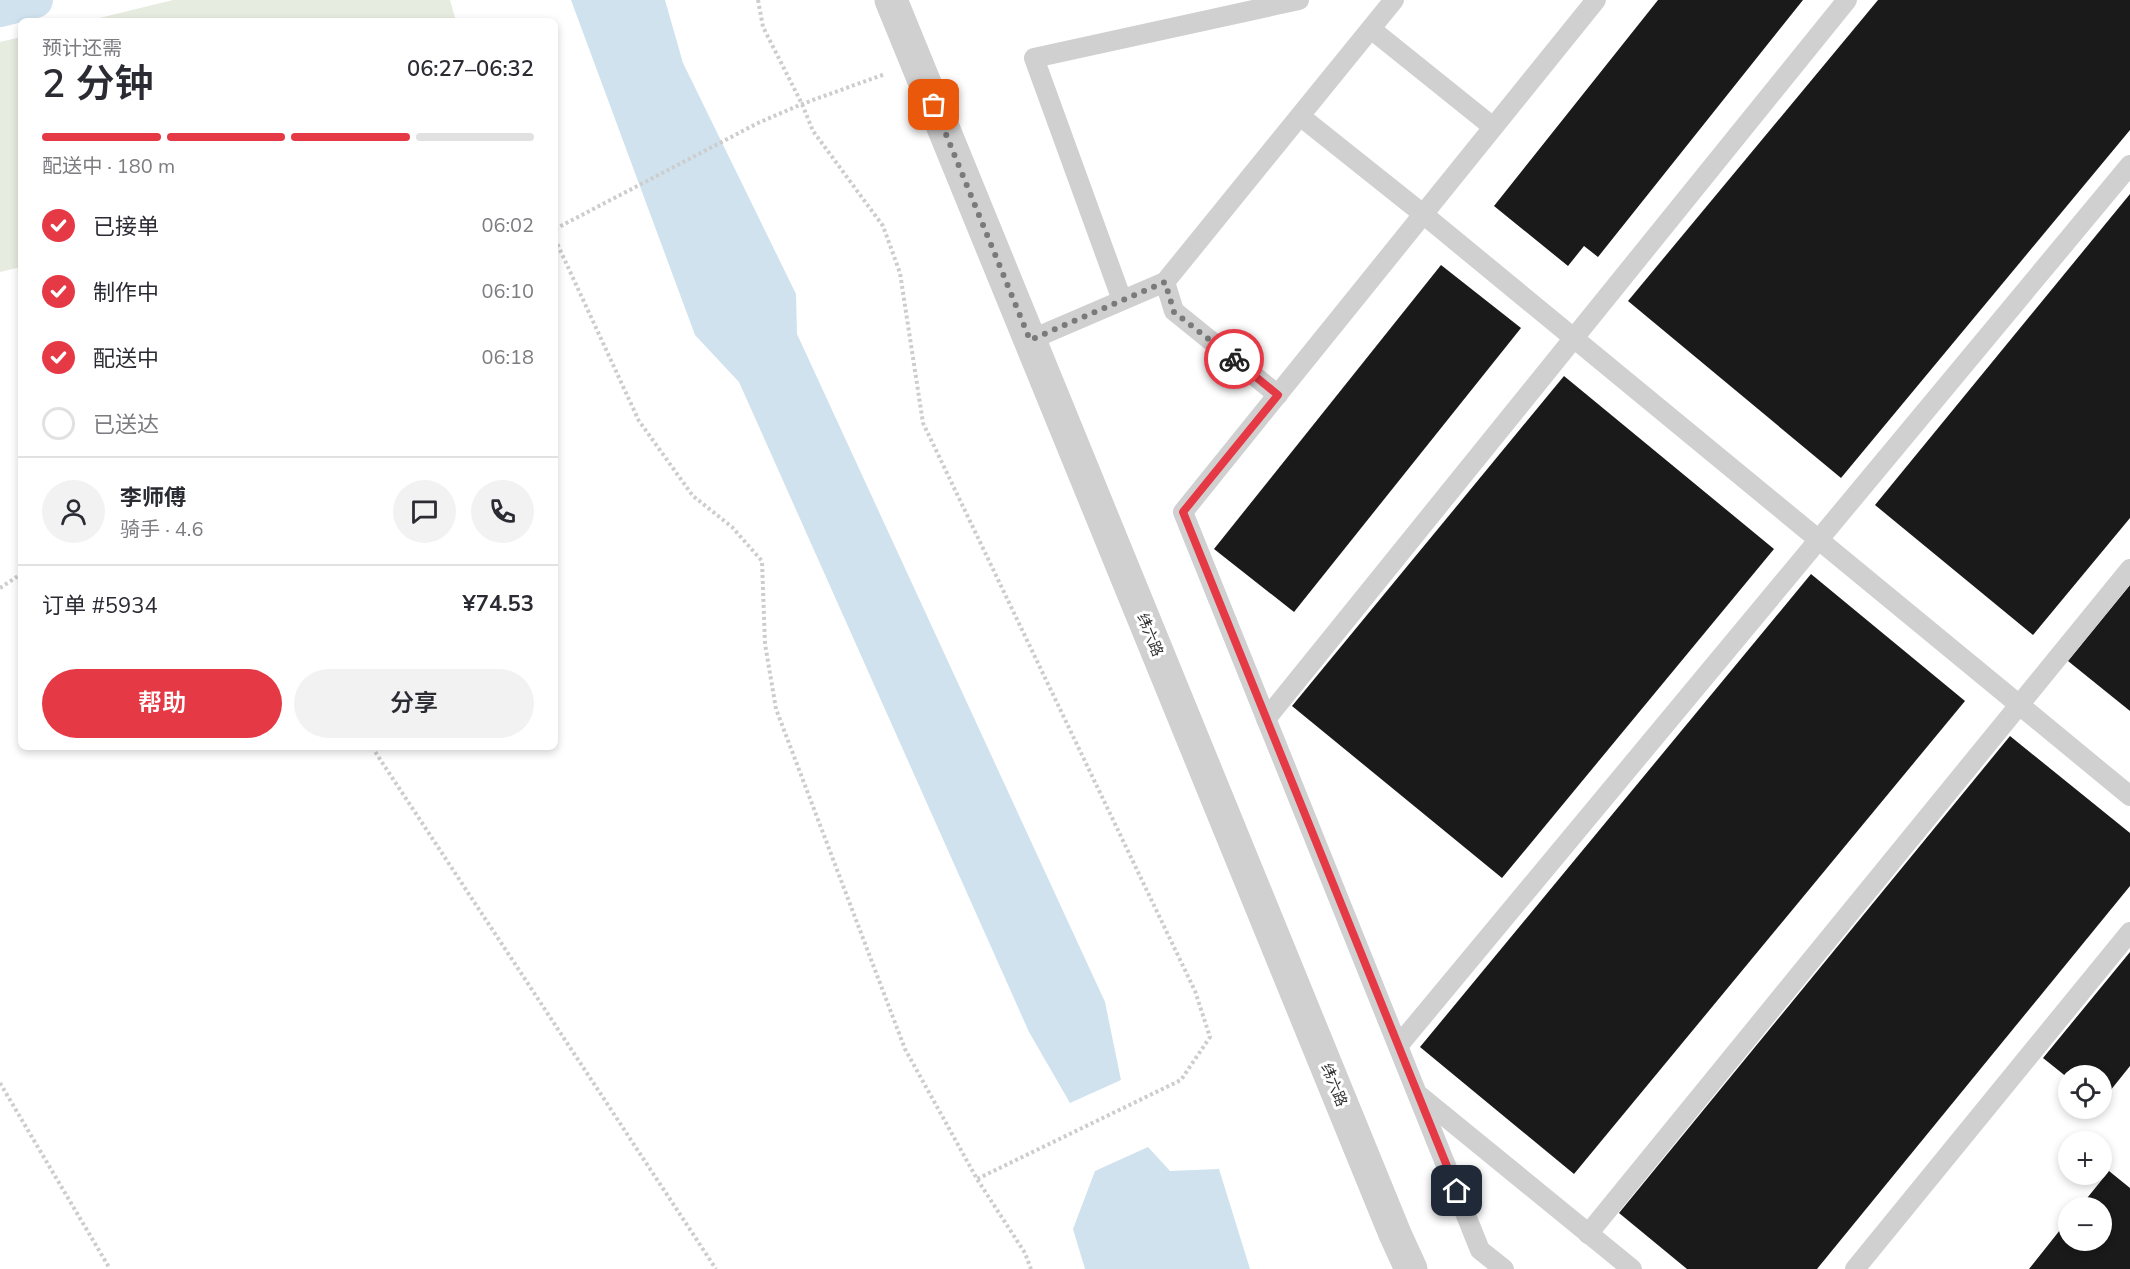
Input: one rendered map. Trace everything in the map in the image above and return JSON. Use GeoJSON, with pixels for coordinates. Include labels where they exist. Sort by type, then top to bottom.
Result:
{"type":"FeatureCollection","features":[{"type":"Feature","properties":{"kind":"street","name":"纬六路"},"geometry":{"type":"LineString","coordinates":[[891,0],[1411,1269]]}},
{"type":"Feature","properties":{"kind":"lane"},"geometry":{"type":"LineString","coordinates":[[1122,300],[1034,58],[1299,0]]}},
{"type":"Feature","properties":{"kind":"lane"},"geometry":{"type":"LineString","coordinates":[[1030,340],[1165,282],[1394,0]]}},
{"type":"Feature","properties":{"kind":"lane"},"geometry":{"type":"LineString","coordinates":[[1504,1269],[1480,1250],[1183,512],[1596,0]]}},
{"type":"Feature","properties":{"kind":"lane"},"geometry":{"type":"LineString","coordinates":[[1266,719],[1847,0]]}},
{"type":"Feature","properties":{"kind":"lane"},"geometry":{"type":"LineString","coordinates":[[1371,29],[1494,127]]}},
{"type":"Feature","properties":{"kind":"lane"},"geometry":{"type":"LineString","coordinates":[[1300,116],[1423,214],[2130,796]]}},
{"type":"Feature","properties":{"kind":"lane"},"geometry":{"type":"LineString","coordinates":[[1398,1046],[2130,165]]}},
{"type":"Feature","properties":{"kind":"lane"},"geometry":{"type":"LineString","coordinates":[[1165,282],[1174,312],[1278,395]]}},
{"type":"Feature","properties":{"kind":"lane"},"geometry":{"type":"LineString","coordinates":[[1588,1234],[2130,569]]}},
{"type":"Feature","properties":{"kind":"lane"},"geometry":{"type":"LineString","coordinates":[[1855,1269],[2130,932]]}},
{"type":"Feature","properties":{"kind":"lane"},"geometry":{"type":"LineString","coordinates":[[1418,1094],[1632,1269]]}},
{"type":"Feature","properties":{"kind":"path"},"geometry":{"type":"LineString","coordinates":[[758,0],[763,27],[813,131],[883,226],[900,273],[923,423],[1195,991],[1210,1037],[1181,1080],[977,1179]]}},
{"type":"Feature","properties":{"kind":"path"},"geometry":{"type":"LineString","coordinates":[[558,228],[758,123],[802,104],[917,62]]}},
{"type":"Feature","properties":{"kind":"path"},"geometry":{"type":"LineString","coordinates":[[558,246],[639,421],[693,496],[732,527],[762,561],[765,644],[776,709],[905,1049],[977,1179],[1025,1253],[1031,1269]]}},
{"type":"Feature","properties":{"kind":"path"},"geometry":{"type":"LineString","coordinates":[[0,588],[18,576]]}},
{"type":"Feature","properties":{"kind":"path"},"geometry":{"type":"LineString","coordinates":[[374,750],[716,1269]]}},
{"type":"Feature","properties":{"kind":"path"},"geometry":{"type":"LineString","coordinates":[[0,1083],[110,1269]]}},
{"type":"Feature","properties":{"kind":"shaded area"},"geometry":{"type":"Polygon","coordinates":[[[173,0],[450,0],[455,18],[99,18],[173,0]]]}},
{"type":"Feature","properties":{"kind":"shaded area"},"geometry":{"type":"Polygon","coordinates":[[[18,38],[18,268],[0,272],[0,42],[18,38]]]}},
{"type":"Feature","properties":{"kind":"water"},"geometry":{"type":"Polygon","coordinates":[[[571,0],[665,0],[683,63],[796,294],[797,334],[1105,1002],[1121,1080],[1070,1103],[1029,1032],[739,382],[695,335],[571,0]]]}},
{"type":"Feature","properties":{"kind":"water"},"geometry":{"type":"Polygon","coordinates":[[[1148,1147],[1170,1171],[1219,1169],[1250,1269],[1085,1269],[1073,1229],[1095,1171],[1148,1147]]]}},
{"type":"Feature","properties":{"kind":"building"},"geometry":{"type":"Polygon","coordinates":[[[1658,0],[1803,0],[1598,257],[1584,246],[1568,266],[1494,206],[1658,0]]]}},
{"type":"Feature","properties":{"kind":"building"},"geometry":{"type":"Polygon","coordinates":[[[1878,0],[2130,0],[2130,130],[1841,478],[1628,301],[1878,0]]]}},
{"type":"Feature","properties":{"kind":"building"},"geometry":{"type":"Polygon","coordinates":[[[2130,194],[2130,518],[2033,635],[1875,505],[2130,194]]]}},
{"type":"Feature","properties":{"kind":"building"},"geometry":{"type":"Polygon","coordinates":[[[1441,265],[1521,328],[1294,612],[1214,549],[1441,265]]]}},
{"type":"Feature","properties":{"kind":"building"},"geometry":{"type":"Polygon","coordinates":[[[1564,376],[1774,549],[1502,878],[1292,706],[1564,376]]]}},
{"type":"Feature","properties":{"kind":"building"},"geometry":{"type":"Polygon","coordinates":[[[1811,574],[1965,701],[1574,1174],[1420,1047],[1811,574]]]}},
{"type":"Feature","properties":{"kind":"building"},"geometry":{"type":"Polygon","coordinates":[[[2130,585],[2130,711],[2068,661],[2130,585]]]}},
{"type":"Feature","properties":{"kind":"building"},"geometry":{"type":"Polygon","coordinates":[[[2010,736],[2130,833],[2130,886],[1817,1269],[1687,1269],[1619,1213],[2010,736]]]}},
{"type":"Feature","properties":{"kind":"building"},"geometry":{"type":"Polygon","coordinates":[[[2130,952],[2130,1066],[2112,1088],[2112,1065],[2058,1065],[2058,1070],[2043,1058],[2130,952]]]}},
{"type":"Feature","properties":{"kind":"building"},"geometry":{"type":"Polygon","coordinates":[[[2112,1173],[2130,1188],[2130,1269],[2029,1269],[2058,1233],[2058,1251],[2112,1251],[2112,1197],[2088,1197],[2098,1185],[2112,1185],[2112,1173]]]}},
{"type":"Feature","properties":{"kind":"waterway"},"geometry":{"type":"LineString","coordinates":[[0,9],[35,0]]}},
{"type":"Feature","properties":{"kind":"way so far"},"geometry":{"type":"LineString","coordinates":[[934,105],[1030,340],[1165,282],[1174,312],[1234,359]]}},
{"type":"Feature","properties":{"kind":"route"},"geometry":{"type":"LineString","coordinates":[[1234,359],[1278,395],[1183,512],[1457,1191]]}}]}
